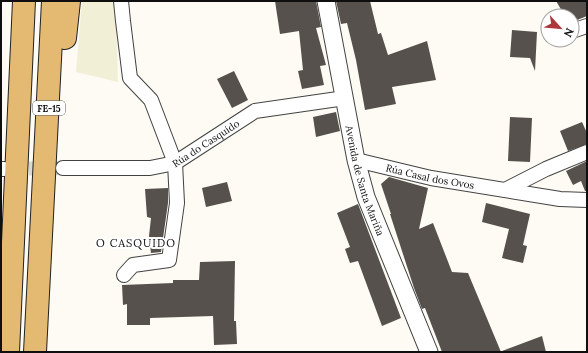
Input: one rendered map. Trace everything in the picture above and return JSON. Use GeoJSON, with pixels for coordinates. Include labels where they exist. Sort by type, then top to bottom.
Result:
{"type":"FeatureCollection","features":[{"type":"Feature","properties":{"kind":"highway","name":"FE-15"},"geometry":{"type":"LineString","coordinates":[[8,352],[24,1]]}},
{"type":"Feature","properties":{"kind":"highway","name":"FE-15"},"geometry":{"type":"LineString","coordinates":[[36,352],[53,1]]}},
{"type":"Feature","properties":{"kind":"highway"},"geometry":{"type":"LineString","coordinates":[[43,214],[54,142],[69,1]]}},
{"type":"Feature","properties":{"kind":"street"},"geometry":{"type":"LineString","coordinates":[[121,1],[122,21],[130,78],[150,100],[175,163],[177,203],[169,260],[133,265],[124,275]]}},
{"type":"Feature","properties":{"kind":"street","name":"Avenida de Santa Mariña"},"geometry":{"type":"LineString","coordinates":[[326,1],[356,160],[366,197],[429,352]]}},
{"type":"Feature","properties":{"kind":"street","name":"Rúa do Casquido"},"geometry":{"type":"LineString","coordinates":[[63,168],[150,168],[175,163],[255,111],[345,98]]}},
{"type":"Feature","properties":{"kind":"street"},"geometry":{"type":"LineString","coordinates":[[505,190],[546,169],[587,152]]}},
{"type":"Feature","properties":{"kind":"street","name":"Rúa Casal dos Ovos"},"geometry":{"type":"LineString","coordinates":[[356,160],[431,178],[560,199],[587,200]]}},
{"type":"Feature","properties":{"kind":"shaded area"},"geometry":{"type":"Polygon","coordinates":[[[82,1],[114,1],[116,12],[118,82],[76,72],[82,1]]]}},
{"type":"Feature","properties":{"kind":"building"},"geometry":{"type":"Polygon","coordinates":[[[275,1],[316,1],[321,27],[316,28],[326,65],[320,66],[324,85],[302,89],[298,71],[303,70],[299,31],[280,34],[275,1]]]}},
{"type":"Feature","properties":{"kind":"building"},"geometry":{"type":"Polygon","coordinates":[[[336,1],[370,1],[378,34],[381,33],[388,55],[427,41],[436,80],[392,87],[396,104],[365,110],[356,60],[347,23],[341,24],[336,1]]]}},
{"type":"Feature","properties":{"kind":"building"},"geometry":{"type":"Polygon","coordinates":[[[556,1],[587,1],[587,16],[580,19],[580,8],[560,8],[556,1]]]}},
{"type":"Feature","properties":{"kind":"building"},"geometry":{"type":"Polygon","coordinates":[[[512,30],[537,32],[535,71],[530,58],[510,57],[512,30]]]}},
{"type":"Feature","properties":{"kind":"building"},"geometry":{"type":"Polygon","coordinates":[[[234,71],[248,100],[232,108],[217,79],[234,71]]]}},
{"type":"Feature","properties":{"kind":"building"},"geometry":{"type":"Polygon","coordinates":[[[336,112],[340,131],[316,137],[313,117],[336,112]]]}},
{"type":"Feature","properties":{"kind":"building"},"geometry":{"type":"Polygon","coordinates":[[[510,117],[532,118],[530,162],[508,161],[510,117]]]}},
{"type":"Feature","properties":{"kind":"building"},"geometry":{"type":"Polygon","coordinates":[[[582,122],[587,133],[587,144],[568,151],[560,131],[582,122]]]}},
{"type":"Feature","properties":{"kind":"building"},"geometry":{"type":"Polygon","coordinates":[[[587,161],[587,191],[585,191],[581,181],[573,185],[566,171],[587,161]]]}},
{"type":"Feature","properties":{"kind":"building"},"geometry":{"type":"Polygon","coordinates":[[[389,177],[428,188],[419,229],[433,223],[452,272],[468,273],[501,352],[442,352],[425,308],[422,309],[414,288],[390,214],[381,184],[389,177]]]}},
{"type":"Feature","properties":{"kind":"building"},"geometry":{"type":"Polygon","coordinates":[[[227,182],[232,201],[206,207],[202,188],[227,182]]]}},
{"type":"Feature","properties":{"kind":"building"},"geometry":{"type":"Polygon","coordinates":[[[168,188],[168,203],[161,252],[151,253],[149,236],[151,218],[147,217],[145,189],[168,188]]]}},
{"type":"Feature","properties":{"kind":"building"},"geometry":{"type":"Polygon","coordinates":[[[486,203],[530,214],[523,245],[527,246],[523,263],[502,258],[509,229],[482,222],[486,203]]]}},
{"type":"Feature","properties":{"kind":"building"},"geometry":{"type":"Polygon","coordinates":[[[358,204],[401,318],[382,326],[358,261],[350,263],[345,249],[350,247],[337,213],[358,204]]]}},
{"type":"Feature","properties":{"kind":"building"},"geometry":{"type":"Polygon","coordinates":[[[235,261],[234,321],[236,321],[237,344],[214,345],[213,316],[150,318],[150,325],[127,325],[127,304],[123,305],[122,285],[173,283],[173,280],[199,280],[200,262],[235,261]]]}},
{"type":"Feature","properties":{"kind":"building"},"geometry":{"type":"Polygon","coordinates":[[[542,336],[546,352],[502,352],[502,351],[542,336]]]}},
{"type":"Feature","properties":{"kind":"tunnel"},"geometry":{"type":"LineString","coordinates":[[8,169],[63,168]]}},
{"type":"Feature","properties":{"kind":"district","name":"O CASQUIDO"},"geometry":{"type":"Point","coordinates":[136,243]}}]}
